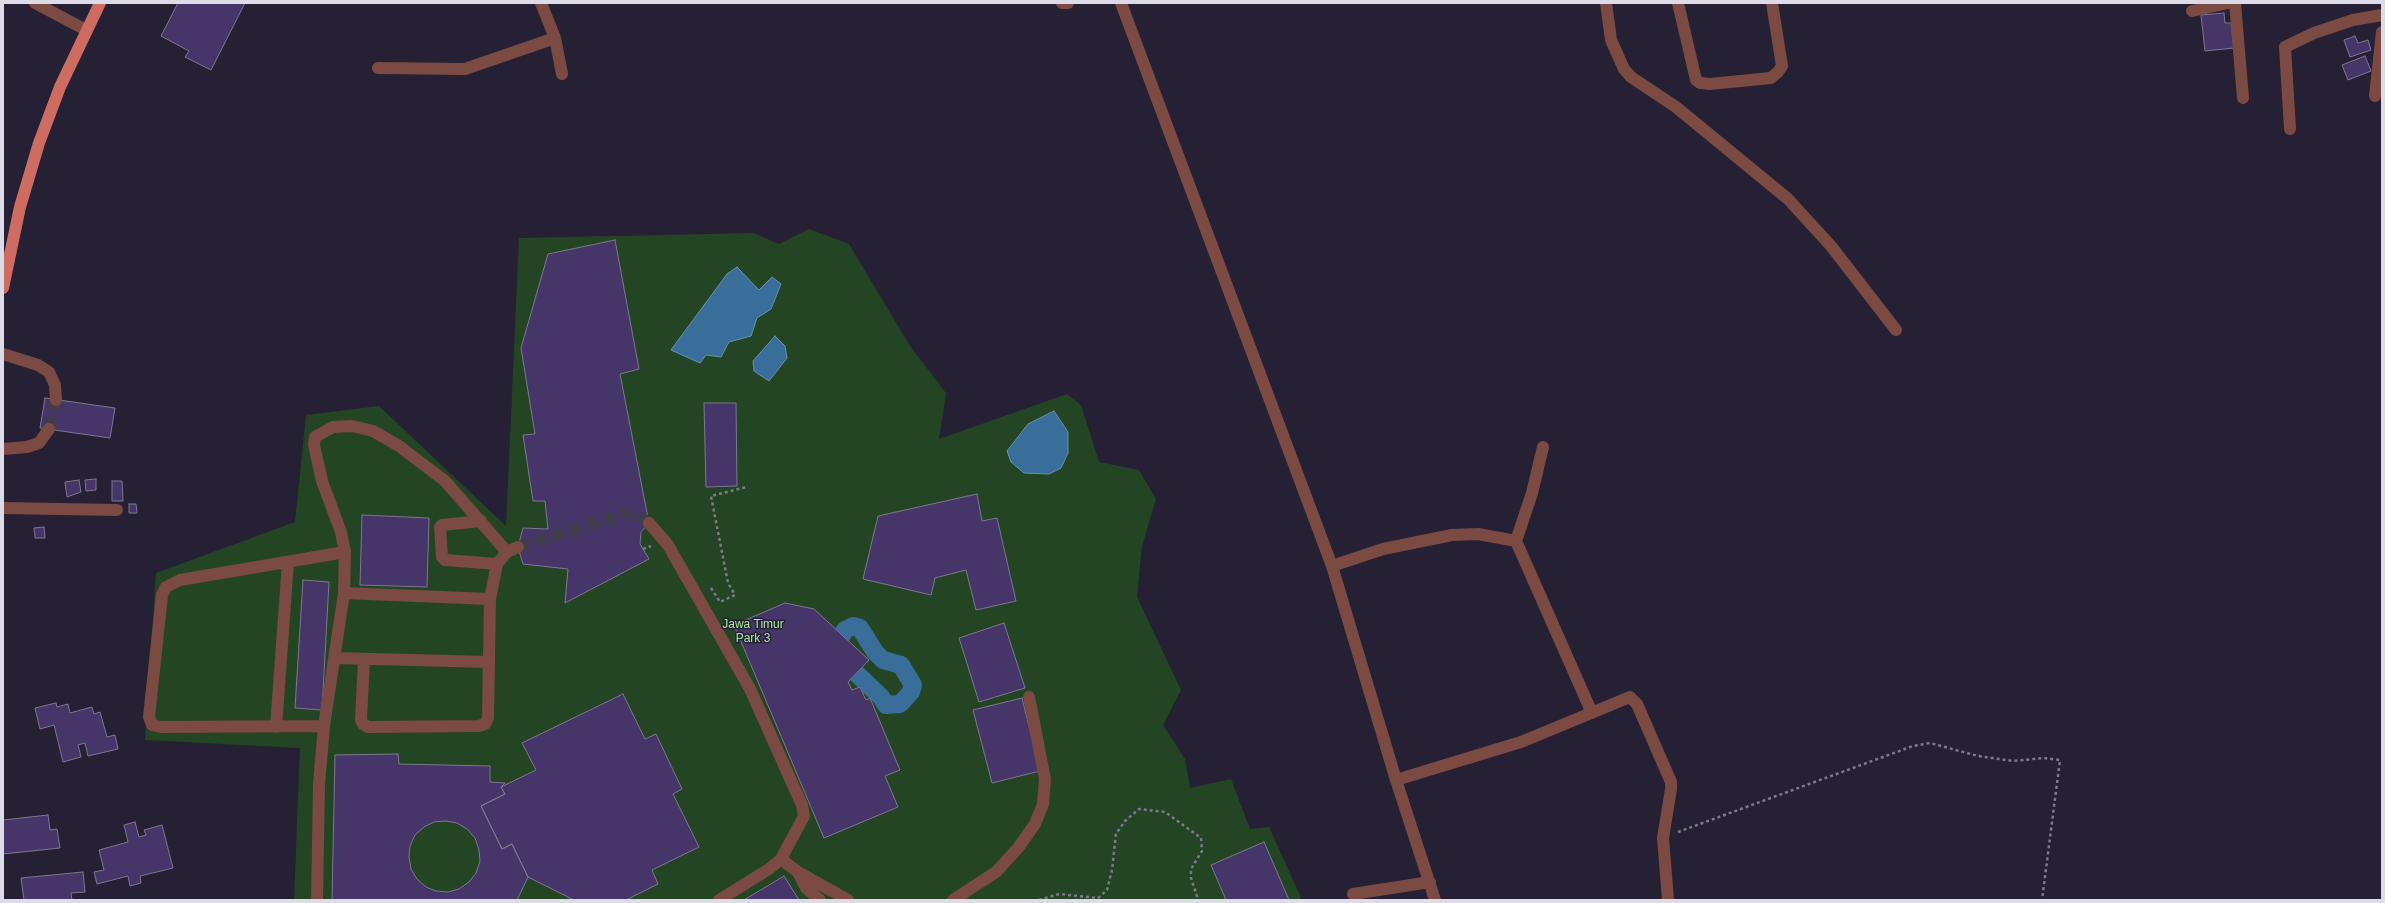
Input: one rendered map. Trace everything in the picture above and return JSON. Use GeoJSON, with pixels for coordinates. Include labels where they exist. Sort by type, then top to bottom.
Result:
{"type":"FeatureCollection","features":[{"type":"Feature","properties":{"kind":"main road"},"geometry":{"type":"LineString","coordinates":[[3,288],[20,207],[39,143],[60,87],[100,3]]}},
{"type":"Feature","properties":{"kind":"street"},"geometry":{"type":"LineString","coordinates":[[35,3],[86,30]]}},
{"type":"Feature","properties":{"kind":"street"},"geometry":{"type":"LineString","coordinates":[[541,3],[555,38],[562,74]]}},
{"type":"Feature","properties":{"kind":"street"},"geometry":{"type":"LineString","coordinates":[[1062,3],[1068,3]]}},
{"type":"Feature","properties":{"kind":"street"},"geometry":{"type":"LineString","coordinates":[[1121,3],[1332,566],[1396,780],[1435,900]]}},
{"type":"Feature","properties":{"kind":"street"},"geometry":{"type":"LineString","coordinates":[[1606,3],[1611,40],[1624,69],[1631,77],[1676,107],[1788,200],[1821,234],[1896,330]]}},
{"type":"Feature","properties":{"kind":"street"},"geometry":{"type":"LineString","coordinates":[[1678,3],[1696,80],[1700,84],[1710,84],[1771,78],[1778,72],[1782,66],[1772,3]]}},
{"type":"Feature","properties":{"kind":"street"},"geometry":{"type":"LineString","coordinates":[[2192,11],[2228,3]]}},
{"type":"Feature","properties":{"kind":"street"},"geometry":{"type":"LineString","coordinates":[[2235,3],[2243,98]]}},
{"type":"Feature","properties":{"kind":"street"},"geometry":{"type":"LineString","coordinates":[[2290,129],[2285,47],[2314,33],[2353,20],[2382,15]]}},
{"type":"Feature","properties":{"kind":"street"},"geometry":{"type":"LineString","coordinates":[[2376,96],[2382,32]]}},
{"type":"Feature","properties":{"kind":"street"},"geometry":{"type":"LineString","coordinates":[[378,68],[465,69],[555,38]]}},
{"type":"Feature","properties":{"kind":"street"},"geometry":{"type":"LineString","coordinates":[[3,354],[38,365],[49,372],[55,386],[56,400]]}},
{"type":"Feature","properties":{"kind":"street"},"geometry":{"type":"LineString","coordinates":[[317,900],[318,784],[324,726],[344,593],[345,552],[341,532],[322,481],[314,445],[315,437],[333,427],[352,426],[373,431],[399,446],[445,481],[507,552]]}},
{"type":"Feature","properties":{"kind":"street"},"geometry":{"type":"LineString","coordinates":[[3,449],[27,447],[39,443],[50,429]]}},
{"type":"Feature","properties":{"kind":"street"},"geometry":{"type":"LineString","coordinates":[[1543,447],[1532,494],[1516,541],[1592,713]]}},
{"type":"Feature","properties":{"kind":"street"},"geometry":{"type":"LineString","coordinates":[[3,508],[117,510]]}},
{"type":"Feature","properties":{"kind":"street"},"geometry":{"type":"LineString","coordinates":[[481,521],[442,525],[440,527],[442,557],[445,560],[497,564]]}},
{"type":"Feature","properties":{"kind":"street"},"geometry":{"type":"LineString","coordinates":[[649,523],[668,545],[750,689],[802,805],[804,816],[781,859],[769,869],[719,900]]}},
{"type":"Feature","properties":{"kind":"street"},"geometry":{"type":"LineString","coordinates":[[1332,566],[1383,549],[1452,535],[1478,534],[1516,541]]}},
{"type":"Feature","properties":{"kind":"street"},"geometry":{"type":"LineString","coordinates":[[364,659],[362,724],[368,727],[479,726],[485,724],[488,718],[490,599],[497,564],[507,552],[518,547]]}},
{"type":"Feature","properties":{"kind":"street"},"geometry":{"type":"LineString","coordinates":[[324,726],[160,727],[152,725],[149,717],[162,595],[166,587],[180,580],[345,552]]}},
{"type":"Feature","properties":{"kind":"street"},"geometry":{"type":"LineString","coordinates":[[276,727],[288,562]]}},
{"type":"Feature","properties":{"kind":"street"},"geometry":{"type":"LineString","coordinates":[[344,593],[490,599]]}},
{"type":"Feature","properties":{"kind":"street"},"geometry":{"type":"LineString","coordinates":[[335,658],[488,662]]}},
{"type":"Feature","properties":{"kind":"street"},"geometry":{"type":"LineString","coordinates":[[954,900],[996,872],[1018,848],[1035,824],[1043,804],[1045,779],[1028,697]]}},
{"type":"Feature","properties":{"kind":"street"},"geometry":{"type":"LineString","coordinates":[[1396,780],[1521,742],[1630,697],[1637,704],[1670,782],[1671,790],[1663,838],[1668,900]]}},
{"type":"Feature","properties":{"kind":"street"},"geometry":{"type":"LineString","coordinates":[[781,859],[798,872],[848,900]]}},
{"type":"Feature","properties":{"kind":"street"},"geometry":{"type":"LineString","coordinates":[[798,872],[806,888],[820,900]]}},
{"type":"Feature","properties":{"kind":"street"},"geometry":{"type":"LineString","coordinates":[[1353,894],[1430,882]]}},
{"type":"Feature","properties":{"kind":"path"},"geometry":{"type":"LineString","coordinates":[[709,584],[720,602],[735,595],[728,583],[711,496],[746,486]]}},
{"type":"Feature","properties":{"kind":"path"},"geometry":{"type":"LineString","coordinates":[[1663,838],[1912,746],[1930,743],[1978,756],[2013,761],[2044,758],[2060,760],[2042,900]]}},
{"type":"Feature","properties":{"kind":"path"},"geometry":{"type":"LineString","coordinates":[[1040,900],[1059,894],[1098,898],[1107,890],[1112,870],[1116,834],[1125,821],[1139,809],[1165,812],[1201,838],[1202,851],[1191,869],[1191,878],[1198,899]]}},
{"type":"Feature","properties":{"kind":"green space","name":"Jawa Timur Park 3"},"geometry":{"type":"Polygon","coordinates":[[[809,229],[849,244],[910,346],[946,393],[939,439],[1067,394],[1081,405],[1099,462],[1139,470],[1156,499],[1142,546],[1137,597],[1181,690],[1163,725],[1185,759],[1190,788],[1231,779],[1250,829],[1269,827],[1302,900],[294,900],[300,748],[145,740],[156,573],[295,522],[306,415],[379,406],[506,526],[519,238],[754,233],[779,244],[809,229]]]}},
{"type":"Feature","properties":{"kind":"water"},"geometry":{"type":"Polygon","coordinates":[[[737,267],[759,290],[772,277],[781,284],[771,309],[757,318],[751,336],[729,342],[721,357],[706,355],[700,363],[671,350],[727,274],[737,267]]]}},
{"type":"Feature","properties":{"kind":"water"},"geometry":{"type":"Polygon","coordinates":[[[775,336],[785,346],[787,358],[769,381],[754,371],[753,361],[775,336]]]}},
{"type":"Feature","properties":{"kind":"water"},"geometry":{"type":"Polygon","coordinates":[[[1054,411],[1068,432],[1068,453],[1061,468],[1049,474],[1024,473],[1011,462],[1007,451],[1028,424],[1054,411]]]}},
{"type":"Feature","properties":{"kind":"building"},"geometry":{"type":"Polygon","coordinates":[[[178,3],[245,3],[211,70],[185,57],[189,51],[161,36],[178,3]]]}},
{"type":"Feature","properties":{"kind":"building"},"geometry":{"type":"Polygon","coordinates":[[[2224,13],[2225,23],[2231,23],[2234,48],[2205,51],[2201,15],[2224,13]]]}},
{"type":"Feature","properties":{"kind":"building"},"geometry":{"type":"Polygon","coordinates":[[[2355,36],[2358,43],[2368,40],[2371,50],[2350,57],[2344,40],[2355,36]]]}},
{"type":"Feature","properties":{"kind":"building"},"geometry":{"type":"Polygon","coordinates":[[[2365,56],[2371,71],[2348,80],[2342,65],[2365,56]]]}},
{"type":"Feature","properties":{"kind":"building"},"geometry":{"type":"Polygon","coordinates":[[[615,240],[639,369],[620,374],[649,523],[641,532],[640,544],[649,559],[565,603],[568,569],[523,564],[518,547],[523,528],[548,529],[545,501],[533,501],[523,435],[535,434],[521,348],[548,254],[615,240]]]}},
{"type":"Feature","properties":{"kind":"building"},"geometry":{"type":"Polygon","coordinates":[[[45,398],[115,408],[110,438],[40,428],[45,398]]]}},
{"type":"Feature","properties":{"kind":"building"},"geometry":{"type":"Polygon","coordinates":[[[704,403],[736,403],[737,486],[706,487],[704,403]]]}},
{"type":"Feature","properties":{"kind":"building"},"geometry":{"type":"Polygon","coordinates":[[[96,479],[96,490],[86,491],[85,480],[96,479]]]}},
{"type":"Feature","properties":{"kind":"building"},"geometry":{"type":"Polygon","coordinates":[[[79,480],[81,492],[67,497],[65,482],[79,480]]]}},
{"type":"Feature","properties":{"kind":"building"},"geometry":{"type":"Polygon","coordinates":[[[112,481],[122,481],[123,501],[112,501],[112,481]]]}},
{"type":"Feature","properties":{"kind":"building"},"geometry":{"type":"Polygon","coordinates":[[[977,494],[982,521],[997,518],[1016,601],[976,610],[966,570],[935,578],[931,595],[863,579],[878,516],[977,494]]]}},
{"type":"Feature","properties":{"kind":"building"},"geometry":{"type":"Polygon","coordinates":[[[129,504],[136,504],[137,513],[129,513],[129,504]]]}},
{"type":"Feature","properties":{"kind":"building"},"geometry":{"type":"Polygon","coordinates":[[[362,515],[429,518],[427,587],[360,585],[362,515]]]}},
{"type":"Feature","properties":{"kind":"building"},"geometry":{"type":"Polygon","coordinates":[[[44,527],[45,538],[35,538],[34,528],[44,527]]]}},
{"type":"Feature","properties":{"kind":"building"},"geometry":{"type":"Polygon","coordinates":[[[303,580],[329,582],[322,710],[295,708],[303,580]]]}},
{"type":"Feature","properties":{"kind":"building"},"geometry":{"type":"Polygon","coordinates":[[[785,603],[814,609],[869,660],[848,682],[852,690],[860,687],[866,700],[870,698],[900,770],[885,776],[898,807],[824,838],[734,625],[785,603]]]}},
{"type":"Feature","properties":{"kind":"building"},"geometry":{"type":"Polygon","coordinates":[[[1004,623],[1025,688],[979,702],[959,638],[1004,623]]]}},
{"type":"Feature","properties":{"kind":"building"},"geometry":{"type":"Polygon","coordinates":[[[623,694],[645,739],[656,734],[682,789],[673,794],[699,847],[652,870],[658,884],[626,900],[574,900],[528,877],[512,844],[502,849],[481,806],[505,794],[501,787],[536,770],[522,743],[623,694]]]}},
{"type":"Feature","properties":{"kind":"building"},"geometry":{"type":"Polygon","coordinates":[[[1022,698],[1040,771],[992,783],[973,710],[1022,698]]]}},
{"type":"Feature","properties":{"kind":"building"},"geometry":{"type":"Polygon","coordinates":[[[56,703],[57,707],[68,704],[70,713],[92,707],[94,714],[100,712],[107,737],[115,735],[118,749],[88,756],[85,743],[78,745],[81,757],[63,762],[54,725],[40,729],[35,708],[56,703]]]}},
{"type":"Feature","properties":{"kind":"building"},"geometry":{"type":"Polygon","coordinates":[[[398,754],[399,764],[490,766],[490,782],[505,783],[501,787],[505,794],[481,806],[502,849],[512,844],[528,877],[517,900],[332,900],[335,755],[398,754]],[[446,821],[434,822],[424,827],[415,835],[410,846],[409,857],[411,869],[417,879],[426,887],[436,891],[448,892],[459,889],[469,882],[476,873],[480,861],[479,850],[475,838],[467,829],[457,823],[446,821]]]}},
{"type":"Feature","properties":{"kind":"building"},"geometry":{"type":"Polygon","coordinates":[[[48,815],[50,830],[57,829],[60,848],[3,854],[3,820],[48,815]]]}},
{"type":"Feature","properties":{"kind":"building"},"geometry":{"type":"Polygon","coordinates":[[[135,822],[139,837],[146,835],[144,830],[162,825],[173,868],[140,876],[141,883],[130,886],[128,876],[97,884],[94,872],[104,870],[99,850],[128,842],[124,825],[135,822]]]}},
{"type":"Feature","properties":{"kind":"building"},"geometry":{"type":"Polygon","coordinates":[[[1264,842],[1289,900],[1226,900],[1211,865],[1264,842]]]}},
{"type":"Feature","properties":{"kind":"building"},"geometry":{"type":"Polygon","coordinates":[[[83,872],[85,892],[71,893],[72,900],[24,900],[21,878],[83,872]]]}},
{"type":"Feature","properties":{"kind":"building"},"geometry":{"type":"Polygon","coordinates":[[[784,876],[799,900],[744,900],[784,876]]]}},
{"type":"Feature","properties":{"kind":"waterway"},"geometry":{"type":"LineString","coordinates":[[842,635],[845,630],[853,626],[860,628],[875,652],[883,660],[901,665],[913,685],[911,692],[900,704],[886,705],[881,697],[856,673]]}},
{"type":"Feature","properties":{"kind":"tunnel"},"geometry":{"type":"LineString","coordinates":[[49,429],[56,400]]}},
{"type":"Feature","properties":{"kind":"tunnel"},"geometry":{"type":"LineString","coordinates":[[518,547],[624,514],[637,515],[649,523]]}}]}
